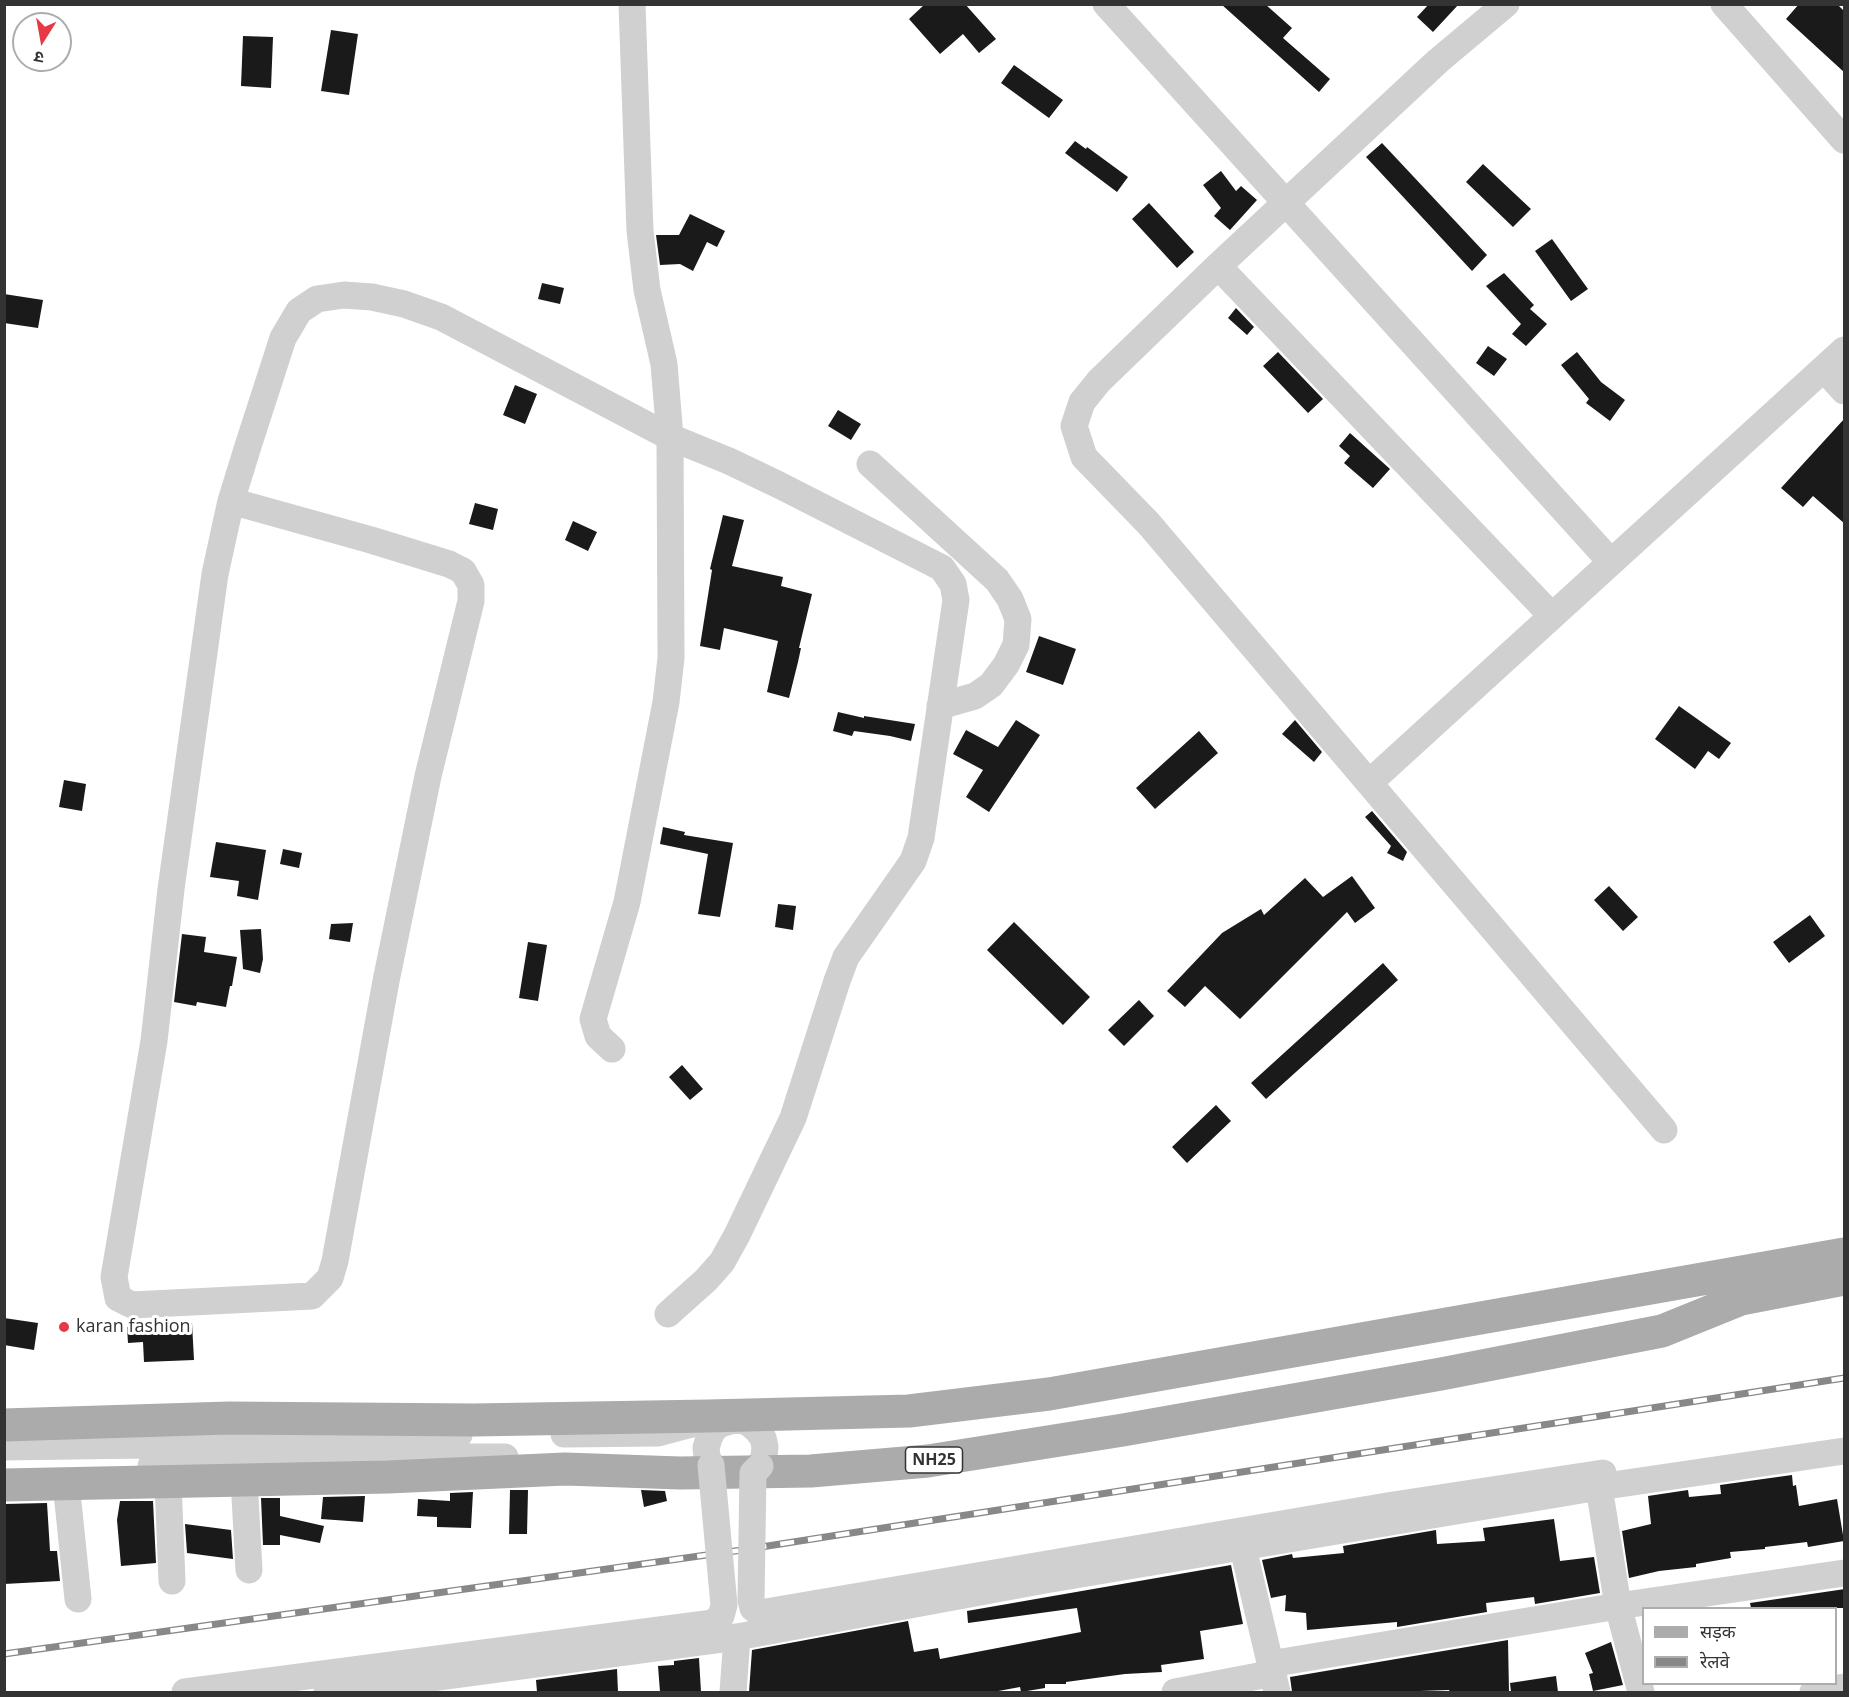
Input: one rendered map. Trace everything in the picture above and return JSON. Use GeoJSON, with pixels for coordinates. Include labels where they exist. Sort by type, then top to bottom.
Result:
{"type":"FeatureCollection","features":[{"type":"Feature","properties":{"kind":"main road"},"geometry":{"type":"LineString","coordinates":[[4,1425],[229,1418],[474,1420],[909,1411],[1049,1394],[1845,1254]]}},
{"type":"Feature","properties":{"kind":"main road","name":"NH25"},"geometry":{"type":"LineString","coordinates":[[4,1485],[388,1477],[565,1469],[680,1473],[811,1471],[928,1461],[1123,1430],[1441,1374],[1662,1331],[1741,1299],[1845,1279]]}},
{"type":"Feature","properties":{"kind":"street"},"geometry":{"type":"LineString","coordinates":[[612,1049],[598,1036],[593,1019],[627,902],[666,702],[671,658],[670,437],[664,364],[647,290],[640,231],[632,4]]}},
{"type":"Feature","properties":{"kind":"street"},"geometry":{"type":"LineString","coordinates":[[1106,4],[1611,562]]}},
{"type":"Feature","properties":{"kind":"street"},"geometry":{"type":"LineString","coordinates":[[1506,4],[1438,61],[1218,266],[1099,381],[1082,402],[1074,426],[1084,457],[1149,524],[1664,1130]]}},
{"type":"Feature","properties":{"kind":"street"},"geometry":{"type":"LineString","coordinates":[[1724,4],[1845,140]]}},
{"type":"Feature","properties":{"kind":"street"},"geometry":{"type":"LineString","coordinates":[[1218,266],[1552,616]]}},
{"type":"Feature","properties":{"kind":"street"},"geometry":{"type":"LineString","coordinates":[[231,501],[352,534],[449,564],[462,571],[471,585],[471,601],[428,776],[386,981],[330,1278],[312,1296],[132,1305],[118,1298],[114,1277],[154,1041],[171,889],[212,596],[231,501],[284,338],[298,311],[317,299],[344,295],[372,297],[404,304],[441,317],[670,437],[729,461],[779,485],[942,568],[952,584],[956,600],[921,838],[913,861],[846,957],[794,1118],[737,1235],[722,1262],[706,1280],[668,1314]]}},
{"type":"Feature","properties":{"kind":"street"},"geometry":{"type":"LineString","coordinates":[[1370,783],[1845,350]]}},
{"type":"Feature","properties":{"kind":"street"},"geometry":{"type":"LineString","coordinates":[[1824,369],[1845,391]]}},
{"type":"Feature","properties":{"kind":"street"},"geometry":{"type":"LineString","coordinates":[[870,464],[997,580],[1010,599],[1018,619],[1016,645],[992,685],[975,696],[940,706]]}},
{"type":"Feature","properties":{"kind":"street"},"geometry":{"type":"LineString","coordinates":[[757,1430],[885,1424],[963,1413],[1650,1298],[1669,1291],[1679,1283]]}},
{"type":"Feature","properties":{"kind":"street"},"geometry":{"type":"LineString","coordinates":[[4,1470],[437,1457],[709,1461],[718,1472],[735,1479],[744,1477],[758,1465],[959,1442],[1061,1423],[1382,1372],[1631,1325],[1662,1317],[1693,1319]]}},
{"type":"Feature","properties":{"kind":"street"},"geometry":{"type":"LineString","coordinates":[[4,1447],[508,1434],[640,1435],[658,1433],[688,1424],[720,1424],[740,1420],[749,1423],[757,1430],[763,1438],[765,1447],[758,1465],[751,1600],[753,1608],[760,1613],[1387,1506],[1601,1480]]}},
{"type":"Feature","properties":{"kind":"street"},"geometry":{"type":"LineString","coordinates":[[185,1692],[713,1623],[721,1616],[724,1605],[706,1448],[713,1431],[720,1424]]}},
{"type":"Feature","properties":{"kind":"street"},"geometry":{"type":"LineString","coordinates":[[327,1692],[382,1689],[737,1637],[1045,1580],[1243,1548],[1601,1480],[1618,1474],[1644,1480],[1845,1452]]}},
{"type":"Feature","properties":{"kind":"street"},"geometry":{"type":"LineString","coordinates":[[244,1479],[249,1570]]}},
{"type":"Feature","properties":{"kind":"street"},"geometry":{"type":"LineString","coordinates":[[1601,1480],[1618,1606],[1641,1692]]}},
{"type":"Feature","properties":{"kind":"street"},"geometry":{"type":"LineString","coordinates":[[168,1482],[172,1581]]}},
{"type":"Feature","properties":{"kind":"street"},"geometry":{"type":"LineString","coordinates":[[66,1483],[78,1599]]}},
{"type":"Feature","properties":{"kind":"street"},"geometry":{"type":"LineString","coordinates":[[1243,1548],[1274,1677]]}},
{"type":"Feature","properties":{"kind":"street"},"geometry":{"type":"LineString","coordinates":[[1175,1692],[1274,1677],[1618,1606],[1845,1573]]}},
{"type":"Feature","properties":{"kind":"street"},"geometry":{"type":"LineString","coordinates":[[733,1692],[737,1637]]}},
{"type":"Feature","properties":{"kind":"street"},"geometry":{"type":"LineString","coordinates":[[1813,1692],[1845,1687]]}},
{"type":"Feature","properties":{"kind":"building"},"geometry":{"type":"Polygon","coordinates":[[[925,4],[965,4],[996,39],[979,53],[963,34],[940,54],[909,19],[925,4]]]}},
{"type":"Feature","properties":{"kind":"building"},"geometry":{"type":"Polygon","coordinates":[[[1221,4],[1265,4],[1292,28],[1283,38],[1330,79],[1319,92],[1221,4]]]}},
{"type":"Feature","properties":{"kind":"building"},"geometry":{"type":"Polygon","coordinates":[[[1429,4],[1459,4],[1433,32],[1417,17],[1429,4]]]}},
{"type":"Feature","properties":{"kind":"building"},"geometry":{"type":"Polygon","coordinates":[[[1799,4],[1837,4],[1845,12],[1845,73],[1786,19],[1799,4]]]}},
{"type":"Feature","properties":{"kind":"building"},"geometry":{"type":"Polygon","coordinates":[[[331,30],[358,34],[349,95],[321,91],[331,30]]]}},
{"type":"Feature","properties":{"kind":"building"},"geometry":{"type":"Polygon","coordinates":[[[243,36],[273,37],[271,88],[241,86],[243,36]]]}},
{"type":"Feature","properties":{"kind":"building"},"geometry":{"type":"Polygon","coordinates":[[[1014,65],[1063,100],[1049,118],[1001,83],[1014,65]]]}},
{"type":"Feature","properties":{"kind":"building"},"geometry":{"type":"Polygon","coordinates":[[[1075,141],[1128,177],[1117,192],[1065,153],[1075,141]]]}},
{"type":"Feature","properties":{"kind":"building"},"geometry":{"type":"Polygon","coordinates":[[[1382,143],[1487,255],[1472,271],[1366,157],[1382,143]]]}},
{"type":"Feature","properties":{"kind":"building"},"geometry":{"type":"Polygon","coordinates":[[[1483,164],[1531,209],[1513,227],[1466,182],[1483,164]]]}},
{"type":"Feature","properties":{"kind":"building"},"geometry":{"type":"Polygon","coordinates":[[[1221,171],[1236,191],[1241,186],[1257,200],[1230,230],[1214,216],[1221,208],[1203,185],[1221,171]]]}},
{"type":"Feature","properties":{"kind":"building"},"geometry":{"type":"Polygon","coordinates":[[[1149,203],[1194,252],[1177,268],[1132,219],[1149,203]]]}},
{"type":"Feature","properties":{"kind":"building"},"geometry":{"type":"Polygon","coordinates":[[[690,214],[725,231],[717,247],[707,242],[693,271],[680,264],[660,265],[656,235],[679,235],[690,214]]]}},
{"type":"Feature","properties":{"kind":"building"},"geometry":{"type":"Polygon","coordinates":[[[1552,239],[1588,289],[1571,301],[1535,251],[1552,239]]]}},
{"type":"Feature","properties":{"kind":"building"},"geometry":{"type":"Polygon","coordinates":[[[1504,273],[1534,305],[1530,309],[1547,324],[1526,346],[1512,334],[1521,324],[1486,286],[1504,273]]]}},
{"type":"Feature","properties":{"kind":"building"},"geometry":{"type":"Polygon","coordinates":[[[542,283],[564,288],[560,304],[538,299],[542,283]]]}},
{"type":"Feature","properties":{"kind":"building"},"geometry":{"type":"Polygon","coordinates":[[[4,294],[43,300],[38,328],[4,323],[4,294]]]}},
{"type":"Feature","properties":{"kind":"building"},"geometry":{"type":"Polygon","coordinates":[[[1236,308],[1254,327],[1247,335],[1228,318],[1236,308]]]}},
{"type":"Feature","properties":{"kind":"building"},"geometry":{"type":"Polygon","coordinates":[[[1488,346],[1507,359],[1494,376],[1476,363],[1488,346]]]}},
{"type":"Feature","properties":{"kind":"building"},"geometry":{"type":"Polygon","coordinates":[[[1278,352],[1323,399],[1308,413],[1263,366],[1278,352]]]}},
{"type":"Feature","properties":{"kind":"building"},"geometry":{"type":"Polygon","coordinates":[[[1577,352],[1601,382],[1625,400],[1610,421],[1586,403],[1589,399],[1561,365],[1577,352]]]}},
{"type":"Feature","properties":{"kind":"building"},"geometry":{"type":"Polygon","coordinates":[[[515,385],[537,394],[525,424],[503,415],[515,385]]]}},
{"type":"Feature","properties":{"kind":"building"},"geometry":{"type":"Polygon","coordinates":[[[838,410],[861,424],[851,440],[828,426],[838,410]]]}},
{"type":"Feature","properties":{"kind":"building"},"geometry":{"type":"Polygon","coordinates":[[[1845,418],[1845,524],[1813,496],[1803,507],[1781,488],[1845,418]]]}},
{"type":"Feature","properties":{"kind":"building"},"geometry":{"type":"Polygon","coordinates":[[[1350,433],[1390,469],[1373,488],[1344,463],[1350,456],[1339,446],[1350,433]]]}},
{"type":"Feature","properties":{"kind":"building"},"geometry":{"type":"Polygon","coordinates":[[[475,503],[498,509],[493,530],[469,524],[475,503]]]}},
{"type":"Feature","properties":{"kind":"building"},"geometry":{"type":"Polygon","coordinates":[[[723,515],[744,520],[732,566],[783,577],[781,586],[812,594],[789,698],[767,692],[778,641],[724,628],[720,650],[700,646],[712,570],[710,569],[723,515]]]}},
{"type":"Feature","properties":{"kind":"building"},"geometry":{"type":"Polygon","coordinates":[[[573,521],[597,532],[588,551],[565,540],[573,521]]]}},
{"type":"Feature","properties":{"kind":"building"},"geometry":{"type":"Polygon","coordinates":[[[1039,636],[1076,649],[1063,685],[1026,672],[1039,636]]]}},
{"type":"Feature","properties":{"kind":"building"},"geometry":{"type":"Polygon","coordinates":[[[1679,706],[1731,743],[1719,759],[1708,751],[1695,769],[1655,739],[1679,706]]]}},
{"type":"Feature","properties":{"kind":"building"},"geometry":{"type":"Polygon","coordinates":[[[838,712],[864,718],[864,716],[915,724],[911,741],[854,731],[852,736],[833,731],[838,712]]]}},
{"type":"Feature","properties":{"kind":"building"},"geometry":{"type":"Polygon","coordinates":[[[1016,720],[1040,735],[989,812],[966,797],[983,770],[953,754],[966,730],[998,747],[1016,720]]]}},
{"type":"Feature","properties":{"kind":"building"},"geometry":{"type":"Polygon","coordinates":[[[1295,720],[1322,752],[1314,762],[1282,734],[1295,720]]]}},
{"type":"Feature","properties":{"kind":"building"},"geometry":{"type":"Polygon","coordinates":[[[1199,731],[1218,753],[1155,809],[1136,788],[1199,731]]]}},
{"type":"Feature","properties":{"kind":"building"},"geometry":{"type":"Polygon","coordinates":[[[64,780],[86,784],[82,811],[59,807],[64,780]]]}},
{"type":"Feature","properties":{"kind":"building"},"geometry":{"type":"Polygon","coordinates":[[[1372,811],[1407,852],[1403,861],[1387,853],[1391,846],[1365,817],[1372,811]]]}},
{"type":"Feature","properties":{"kind":"building"},"geometry":{"type":"Polygon","coordinates":[[[663,827],[685,832],[684,835],[733,843],[720,917],[698,914],[708,854],[660,844],[663,827]]]}},
{"type":"Feature","properties":{"kind":"building"},"geometry":{"type":"Polygon","coordinates":[[[216,842],[266,850],[258,900],[237,896],[239,881],[210,877],[216,842]]]}},
{"type":"Feature","properties":{"kind":"building"},"geometry":{"type":"Polygon","coordinates":[[[283,849],[302,853],[299,868],[280,864],[283,849]]]}},
{"type":"Feature","properties":{"kind":"building"},"geometry":{"type":"Polygon","coordinates":[[[1352,876],[1375,908],[1355,923],[1347,912],[1240,1019],[1205,986],[1185,1007],[1167,991],[1222,933],[1261,909],[1264,915],[1305,878],[1323,897],[1352,876]]]}},
{"type":"Feature","properties":{"kind":"building"},"geometry":{"type":"Polygon","coordinates":[[[1609,886],[1638,917],[1623,931],[1594,900],[1609,886]]]}},
{"type":"Feature","properties":{"kind":"building"},"geometry":{"type":"Polygon","coordinates":[[[778,904],[796,906],[793,930],[775,927],[778,904]]]}},
{"type":"Feature","properties":{"kind":"building"},"geometry":{"type":"Polygon","coordinates":[[[1810,915],[1825,936],[1789,963],[1773,942],[1810,915]]]}},
{"type":"Feature","properties":{"kind":"building"},"geometry":{"type":"Polygon","coordinates":[[[1014,922],[1090,997],[1063,1025],[987,950],[1014,922]]]}},
{"type":"Feature","properties":{"kind":"building"},"geometry":{"type":"Polygon","coordinates":[[[353,923],[350,942],[329,939],[331,924],[353,923]]]}},
{"type":"Feature","properties":{"kind":"building"},"geometry":{"type":"Polygon","coordinates":[[[261,929],[263,959],[260,973],[243,969],[240,930],[261,929]]]}},
{"type":"Feature","properties":{"kind":"building"},"geometry":{"type":"Polygon","coordinates":[[[182,934],[206,937],[204,952],[237,957],[226,1007],[197,1002],[196,1006],[174,1002],[182,934]]]}},
{"type":"Feature","properties":{"kind":"building"},"geometry":{"type":"Polygon","coordinates":[[[528,942],[547,945],[538,1001],[519,998],[528,942]]]}},
{"type":"Feature","properties":{"kind":"building"},"geometry":{"type":"Polygon","coordinates":[[[1383,963],[1398,980],[1266,1099],[1251,1083],[1383,963]]]}},
{"type":"Feature","properties":{"kind":"building"},"geometry":{"type":"Polygon","coordinates":[[[1139,1000],[1154,1016],[1124,1046],[1108,1030],[1139,1000]]]}},
{"type":"Feature","properties":{"kind":"building"},"geometry":{"type":"Polygon","coordinates":[[[682,1065],[703,1089],[690,1100],[669,1077],[682,1065]]]}},
{"type":"Feature","properties":{"kind":"building"},"geometry":{"type":"Polygon","coordinates":[[[1216,1105],[1231,1121],[1187,1163],[1172,1147],[1216,1105]]]}},
{"type":"Feature","properties":{"kind":"building"},"geometry":{"type":"Polygon","coordinates":[[[4,1318],[38,1323],[34,1350],[4,1345],[4,1318]]]}},
{"type":"Feature","properties":{"kind":"building"},"geometry":{"type":"Polygon","coordinates":[[[192,1323],[194,1360],[144,1362],[143,1342],[128,1343],[127,1327],[192,1323]]]}},
{"type":"Feature","properties":{"kind":"building"},"geometry":{"type":"Polygon","coordinates":[[[1792,1475],[1799,1506],[1837,1499],[1844,1541],[1808,1547],[1807,1542],[1730,1552],[1731,1558],[1696,1564],[1696,1567],[1659,1571],[1629,1578],[1622,1531],[1651,1524],[1648,1496],[1688,1490],[1689,1497],[1721,1494],[1720,1485],[1792,1475]]]}},
{"type":"Feature","properties":{"kind":"building"},"geometry":{"type":"Polygon","coordinates":[[[510,1490],[528,1490],[527,1534],[509,1534],[510,1490]]]}},
{"type":"Feature","properties":{"kind":"building"},"geometry":{"type":"Polygon","coordinates":[[[641,1490],[665,1491],[667,1501],[644,1507],[641,1490]]]}},
{"type":"Feature","properties":{"kind":"building"},"geometry":{"type":"Polygon","coordinates":[[[473,1492],[471,1528],[437,1527],[437,1517],[417,1516],[418,1499],[450,1501],[450,1493],[473,1492]]]}},
{"type":"Feature","properties":{"kind":"building"},"geometry":{"type":"Polygon","coordinates":[[[365,1496],[363,1522],[321,1519],[323,1497],[365,1496]]]}},
{"type":"Feature","properties":{"kind":"building"},"geometry":{"type":"Polygon","coordinates":[[[261,1498],[280,1498],[280,1516],[324,1526],[320,1543],[280,1535],[280,1545],[263,1545],[261,1498]]]}},
{"type":"Feature","properties":{"kind":"building"},"geometry":{"type":"Polygon","coordinates":[[[120,1501],[153,1501],[156,1563],[121,1566],[117,1520],[120,1501]]]}},
{"type":"Feature","properties":{"kind":"building"},"geometry":{"type":"Polygon","coordinates":[[[47,1503],[50,1551],[57,1551],[60,1581],[4,1584],[4,1504],[47,1503]]]}},
{"type":"Feature","properties":{"kind":"building"},"geometry":{"type":"Polygon","coordinates":[[[1554,1519],[1560,1561],[1594,1557],[1600,1593],[1535,1604],[1534,1597],[1486,1603],[1487,1612],[1397,1627],[1397,1622],[1307,1630],[1306,1613],[1285,1611],[1286,1595],[1271,1598],[1262,1560],[1292,1554],[1293,1558],[1344,1553],[1343,1546],[1436,1530],[1437,1544],[1485,1541],[1483,1528],[1554,1519]]]}},
{"type":"Feature","properties":{"kind":"building"},"geometry":{"type":"Polygon","coordinates":[[[185,1524],[231,1530],[233,1559],[187,1553],[185,1524]]]}},
{"type":"Feature","properties":{"kind":"building"},"geometry":{"type":"Polygon","coordinates":[[[1231,1565],[1243,1624],[1200,1631],[1204,1659],[1161,1665],[1162,1672],[1125,1674],[1066,1682],[1066,1684],[1045,1684],[1045,1688],[1021,1692],[1020,1687],[993,1692],[749,1692],[752,1650],[908,1621],[914,1652],[938,1648],[940,1659],[1081,1632],[1077,1608],[968,1623],[967,1611],[1231,1565]]]}},
{"type":"Feature","properties":{"kind":"building"},"geometry":{"type":"Polygon","coordinates":[[[1845,1589],[1845,1608],[1751,1607],[1750,1603],[1845,1589]]]}},
{"type":"Feature","properties":{"kind":"building"},"geometry":{"type":"Polygon","coordinates":[[[1508,1640],[1509,1692],[1450,1692],[1449,1690],[1292,1692],[1290,1677],[1508,1640]]]}},
{"type":"Feature","properties":{"kind":"building"},"geometry":{"type":"Polygon","coordinates":[[[1611,1642],[1623,1685],[1593,1691],[1589,1674],[1593,1673],[1585,1653],[1611,1642]]]}},
{"type":"Feature","properties":{"kind":"building"},"geometry":{"type":"Polygon","coordinates":[[[699,1658],[701,1692],[660,1692],[658,1666],[674,1665],[674,1661],[699,1658]]]}},
{"type":"Feature","properties":{"kind":"building"},"geometry":{"type":"Polygon","coordinates":[[[617,1669],[618,1692],[537,1692],[536,1680],[617,1669]]]}},
{"type":"Feature","properties":{"kind":"building"},"geometry":{"type":"Polygon","coordinates":[[[1556,1676],[1558,1692],[1511,1692],[1510,1683],[1556,1676]]]}},
{"type":"Feature","properties":{"kind":"railway"},"geometry":{"type":"LineString","coordinates":[[4,1654],[742,1550],[1844,1378]]}},
{"type":"Feature","properties":{"kind":"place","name":"karan fashion"},"geometry":{"type":"Point","coordinates":[64,1327]}}]}
